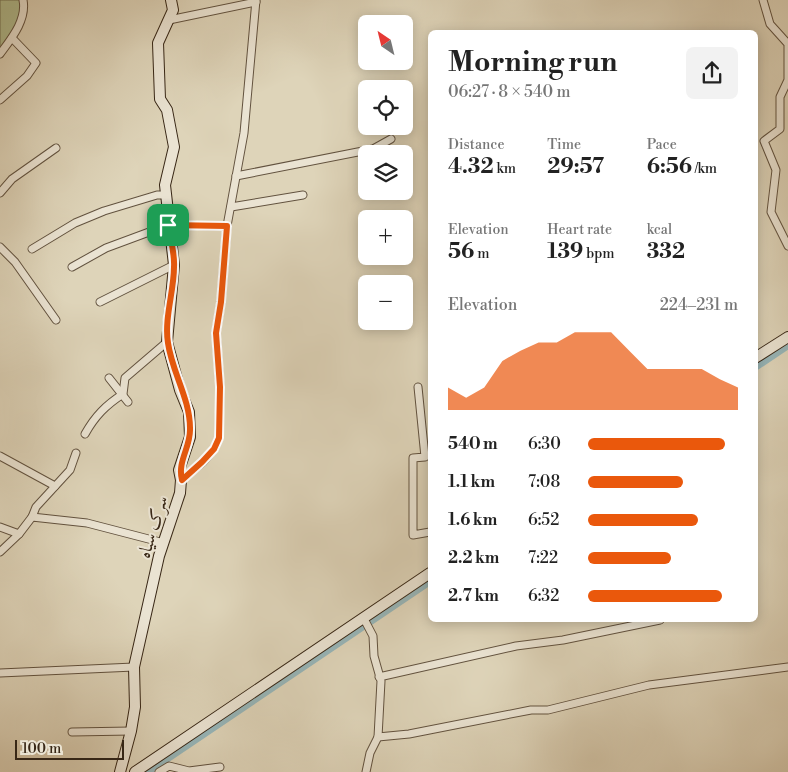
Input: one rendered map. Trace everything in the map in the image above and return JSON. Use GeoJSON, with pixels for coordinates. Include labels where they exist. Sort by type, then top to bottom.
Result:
{"type":"FeatureCollection","features":[{"type":"Feature","properties":{"kind":"street"},"geometry":{"type":"LineString","coordinates":[[0,54],[19,25],[24,7],[23,0]]}},
{"type":"Feature","properties":{"kind":"street","name":"سرک سیاه"},"geometry":{"type":"LineString","coordinates":[[120,772],[135,707],[134,667],[151,589],[180,493],[182,480],[179,470],[190,437],[189,412],[180,390],[167,342],[174,265],[168,225],[165,184],[174,147],[167,110],[160,99],[158,43],[173,10],[171,0]]}},
{"type":"Feature","properties":{"kind":"street"},"geometry":{"type":"LineString","coordinates":[[763,0],[770,24],[788,44],[788,80],[780,96],[780,130],[764,141],[776,170],[771,212],[788,246]]}},
{"type":"Feature","properties":{"kind":"street"},"geometry":{"type":"LineString","coordinates":[[169,20],[256,1],[244,133],[227,226],[221,302],[216,333],[220,387],[219,438],[214,449],[182,480]]}},
{"type":"Feature","properties":{"kind":"street"},"geometry":{"type":"LineString","coordinates":[[0,100],[27,76],[36,63],[12,38]]}},
{"type":"Feature","properties":{"kind":"street"},"geometry":{"type":"LineString","coordinates":[[236,176],[373,149],[391,140]]}},
{"type":"Feature","properties":{"kind":"street"},"geometry":{"type":"LineString","coordinates":[[0,193],[12,179],[56,148]]}},
{"type":"Feature","properties":{"kind":"street"},"geometry":{"type":"LineString","coordinates":[[231,207],[302,194]]}},
{"type":"Feature","properties":{"kind":"street"},"geometry":{"type":"LineString","coordinates":[[32,249],[75,222],[150,196],[165,195]]}},
{"type":"Feature","properties":{"kind":"street"},"geometry":{"type":"LineString","coordinates":[[72,267],[106,248],[168,225],[227,226]]}},
{"type":"Feature","properties":{"kind":"street"},"geometry":{"type":"LineString","coordinates":[[0,247],[15,262],[56,320]]}},
{"type":"Feature","properties":{"kind":"street"},"geometry":{"type":"LineString","coordinates":[[100,302],[174,265]]}},
{"type":"Feature","properties":{"kind":"street"},"geometry":{"type":"LineString","coordinates":[[758,356],[788,337]]}},
{"type":"Feature","properties":{"kind":"street"},"geometry":{"type":"LineString","coordinates":[[85,434],[92,420],[105,406],[123,394],[125,378],[167,342]]}},
{"type":"Feature","properties":{"kind":"street"},"geometry":{"type":"LineString","coordinates":[[109,378],[128,402]]}},
{"type":"Feature","properties":{"kind":"street"},"geometry":{"type":"LineString","coordinates":[[418,387],[425,457],[413,458],[413,535],[428,532]]}},
{"type":"Feature","properties":{"kind":"street"},"geometry":{"type":"LineString","coordinates":[[0,552],[19,534],[32,517],[36,507],[70,470],[76,453]]}},
{"type":"Feature","properties":{"kind":"street"},"geometry":{"type":"LineString","coordinates":[[0,456],[55,486]]}},
{"type":"Feature","properties":{"kind":"street"},"geometry":{"type":"LineString","coordinates":[[32,517],[87,524],[164,543]]}},
{"type":"Feature","properties":{"kind":"street"},"geometry":{"type":"LineString","coordinates":[[0,527],[19,534]]}},
{"type":"Feature","properties":{"kind":"street"},"geometry":{"type":"LineString","coordinates":[[135,772],[366,620],[428,574]]}},
{"type":"Feature","properties":{"kind":"street"},"geometry":{"type":"LineString","coordinates":[[366,620],[374,636],[374,656],[381,681],[378,736],[370,753],[366,772]]}},
{"type":"Feature","properties":{"kind":"street"},"geometry":{"type":"LineString","coordinates":[[379,677],[516,646],[563,640],[650,622]]}},
{"type":"Feature","properties":{"kind":"street"},"geometry":{"type":"LineString","coordinates":[[0,673],[134,667]]}},
{"type":"Feature","properties":{"kind":"street"},"geometry":{"type":"LineString","coordinates":[[378,736],[409,734],[531,710],[548,710],[649,685],[788,667]]}},
{"type":"Feature","properties":{"kind":"street"},"geometry":{"type":"LineString","coordinates":[[72,732],[131,730]]}},
{"type":"Feature","properties":{"kind":"street"},"geometry":{"type":"LineString","coordinates":[[159,772],[169,766],[189,771],[220,767]]}},
{"type":"Feature","properties":{"kind":"green space"},"geometry":{"type":"Polygon","coordinates":[[[0,0],[23,0],[19,25],[0,54],[0,0]]]}},
{"type":"Feature","properties":{"kind":"waterway"},"geometry":{"type":"LineString","coordinates":[[758,365],[788,345]]}},
{"type":"Feature","properties":{"kind":"waterway"},"geometry":{"type":"LineString","coordinates":[[147,772],[428,582]]}},
{"type":"Feature","properties":{"kind":"route"},"geometry":{"type":"LineString","coordinates":[[168,225],[227,226],[221,302],[216,333],[220,387],[219,438],[214,449],[182,480],[179,470],[190,437],[190,427],[189,412],[180,390],[167,342],[174,265],[168,225]]}}]}
